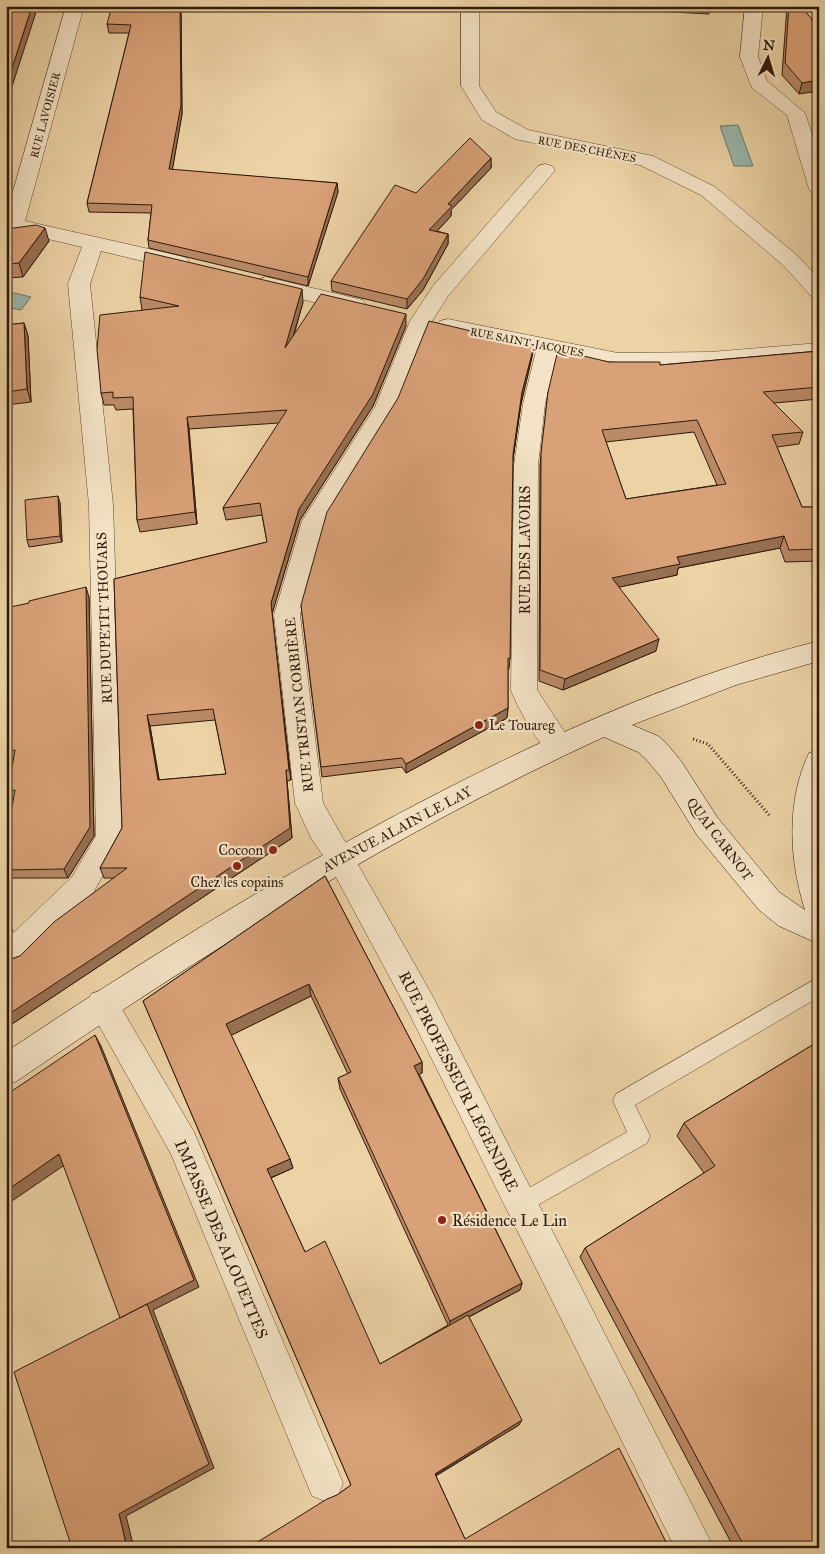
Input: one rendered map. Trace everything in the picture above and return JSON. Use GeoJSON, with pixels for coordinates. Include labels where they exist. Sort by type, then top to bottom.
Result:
{"type":"FeatureCollection","features":[{"type":"Feature","properties":{"kind":"street","name":"RUE LAVOISIER"},"geometry":{"type":"LineString","coordinates":[[10,223],[75,6]]}},
{"type":"Feature","properties":{"kind":"street","name":"RUE DES CHÊNES"},"geometry":{"type":"LineString","coordinates":[[470,6],[470,86],[489,116],[522,135],[646,160],[708,191],[792,262],[819,292]]}},
{"type":"Feature","properties":{"kind":"street"},"geometry":{"type":"LineString","coordinates":[[754,6],[749,57],[759,84],[796,113],[819,189]]}},
{"type":"Feature","properties":{"kind":"street","name":"RUE TRISTAN CORBIÈRE"},"geometry":{"type":"LineString","coordinates":[[340,858],[322,829],[309,802],[287,615],[314,521],[386,408],[411,318],[440,291],[545,170]]}},
{"type":"Feature","properties":{"kind":"street"},"geometry":{"type":"LineString","coordinates":[[10,223],[200,268]]}},
{"type":"Feature","properties":{"kind":"street","name":"RUE DUPETIT THOUARS"},"geometry":{"type":"LineString","coordinates":[[6,956],[12,954],[82,886],[110,838],[101,505],[79,284],[94,242]]}},
{"type":"Feature","properties":{"kind":"street"},"geometry":{"type":"LineString","coordinates":[[248,279],[372,309]]}},
{"type":"Feature","properties":{"kind":"street","name":"RUE SAINT-JACQUES"},"geometry":{"type":"LineString","coordinates":[[411,318],[548,348],[618,360],[711,359],[819,350]]}},
{"type":"Feature","properties":{"kind":"street","name":"RUE DES LAVOIRS"},"geometry":{"type":"LineString","coordinates":[[548,348],[534,404],[526,464],[524,690],[531,706],[559,745]]}},
{"type":"Feature","properties":{"kind":"street","name":"AVENUE ALAIN LE LAY"},"geometry":{"type":"LineString","coordinates":[[6,1070],[102,1004],[340,858],[559,745],[708,682],[771,662],[819,651]]}},
{"type":"Feature","properties":{"kind":"street","name":"QUAI CARNOT"},"geometry":{"type":"LineString","coordinates":[[604,725],[648,744],[671,769],[707,826],[769,901],[789,917],[819,931]]}},
{"type":"Feature","properties":{"kind":"street"},"geometry":{"type":"LineString","coordinates":[[819,761],[809,790],[808,828],[813,886],[819,910]]}},
{"type":"Feature","properties":{"kind":"street","name":"RUE PROFESSEUR LEGENDRE"},"geometry":{"type":"LineString","coordinates":[[340,858],[422,1004],[695,1548]]}},
{"type":"Feature","properties":{"kind":"street","name":"IMPASSE DES ALOUETTES"},"geometry":{"type":"LineString","coordinates":[[102,1004],[183,1143],[325,1483]]}},
{"type":"Feature","properties":{"kind":"lane"},"geometry":{"type":"LineString","coordinates":[[522,1203],[640,1136],[624,1101],[819,986]]}},
{"type":"Feature","properties":{"kind":"path"},"geometry":{"type":"LineString","coordinates":[[648,744],[673,734],[708,744],[776,823],[808,828]]}},
{"type":"Feature","properties":{"kind":"shaded area"},"geometry":{"type":"Polygon","coordinates":[[[738,125],[753,166],[734,166],[720,126],[738,125]]]}},
{"type":"Feature","properties":{"kind":"shaded area"},"geometry":{"type":"Polygon","coordinates":[[[6,291],[31,297],[21,310],[6,307],[6,291]]]}},
{"type":"Feature","properties":{"kind":"building"},"geometry":{"type":"Polygon","coordinates":[[[6,6],[32,6],[6,87],[6,6]]]}},
{"type":"Feature","properties":{"kind":"building"},"geometry":{"type":"Polygon","coordinates":[[[112,6],[180,6],[181,105],[169,169],[337,183],[308,277],[148,240],[152,205],[87,203],[131,25],[107,24],[112,6]]]}},
{"type":"Feature","properties":{"kind":"building"},"geometry":{"type":"Polygon","coordinates":[[[789,6],[801,6],[819,28],[819,80],[802,83],[785,63],[789,6]]]}},
{"type":"Feature","properties":{"kind":"building"},"geometry":{"type":"Polygon","coordinates":[[[470,138],[491,158],[448,204],[452,206],[429,230],[448,234],[423,279],[407,299],[331,281],[395,185],[416,193],[470,138]]]}},
{"type":"Feature","properties":{"kind":"building"},"geometry":{"type":"Polygon","coordinates":[[[36,225],[45,228],[19,263],[6,264],[6,229],[36,225]]]}},
{"type":"Feature","properties":{"kind":"building"},"geometry":{"type":"Polygon","coordinates":[[[145,252],[302,289],[285,348],[321,294],[406,314],[373,394],[299,509],[271,603],[289,770],[286,770],[290,828],[6,1016],[6,961],[20,956],[54,922],[127,868],[100,868],[122,828],[114,579],[267,542],[260,503],[223,508],[287,410],[187,417],[195,512],[137,520],[133,397],[113,398],[113,392],[101,393],[97,349],[100,315],[179,306],[140,297],[145,252]],[[213,709],[147,715],[158,780],[226,774],[213,709]]]}},
{"type":"Feature","properties":{"kind":"building"},"geometry":{"type":"Polygon","coordinates":[[[429,321],[534,346],[522,392],[513,454],[508,708],[406,764],[402,758],[321,767],[301,605],[327,512],[398,398],[429,321]]]}},
{"type":"Feature","properties":{"kind":"building"},"geometry":{"type":"Polygon","coordinates":[[[24,323],[27,389],[6,392],[6,325],[24,323]]]}},
{"type":"Feature","properties":{"kind":"building"},"geometry":{"type":"Polygon","coordinates":[[[558,350],[609,362],[660,362],[660,365],[819,351],[819,387],[763,392],[803,432],[772,435],[802,507],[819,507],[819,549],[789,550],[784,536],[677,557],[680,564],[612,578],[659,639],[565,679],[540,670],[541,453],[548,392],[558,350]],[[697,420],[602,430],[626,499],[726,484],[697,420]]]}},
{"type":"Feature","properties":{"kind":"building"},"geometry":{"type":"Polygon","coordinates":[[[58,496],[60,536],[27,540],[25,500],[58,496]]]}},
{"type":"Feature","properties":{"kind":"building"},"geometry":{"type":"Polygon","coordinates":[[[86,587],[90,827],[64,869],[6,870],[6,841],[15,790],[8,791],[15,750],[6,751],[6,608],[86,587]]]}},
{"type":"Feature","properties":{"kind":"building"},"geometry":{"type":"Polygon","coordinates":[[[325,876],[422,1062],[414,1066],[522,1283],[450,1321],[338,1078],[351,1072],[309,984],[226,1024],[290,1159],[267,1169],[305,1252],[325,1241],[380,1364],[468,1315],[522,1420],[435,1474],[465,1539],[619,1448],[669,1548],[248,1548],[351,1485],[143,1001],[325,876]]]}},
{"type":"Feature","properties":{"kind":"building"},"geometry":{"type":"Polygon","coordinates":[[[95,1035],[194,1280],[120,1318],[59,1154],[6,1191],[6,1095],[95,1035]]]}},
{"type":"Feature","properties":{"kind":"building"},"geometry":{"type":"Polygon","coordinates":[[[819,1041],[819,1548],[745,1548],[585,1248],[715,1166],[684,1123],[819,1041]]]}},
{"type":"Feature","properties":{"kind":"building"},"geometry":{"type":"Polygon","coordinates":[[[147,1304],[209,1464],[119,1514],[127,1548],[72,1548],[14,1372],[147,1304]]]}},
{"type":"Feature","properties":{"kind":"place","name":"Le Touareg"},"geometry":{"type":"Point","coordinates":[479,725]}},
{"type":"Feature","properties":{"kind":"place","name":"Cocoon"},"geometry":{"type":"Point","coordinates":[273,850]}},
{"type":"Feature","properties":{"kind":"place","name":"Chez les copains"},"geometry":{"type":"Point","coordinates":[237,866]}},
{"type":"Feature","properties":{"kind":"place","name":"Résidence Le Lin"},"geometry":{"type":"Point","coordinates":[442,1220]}}]}
